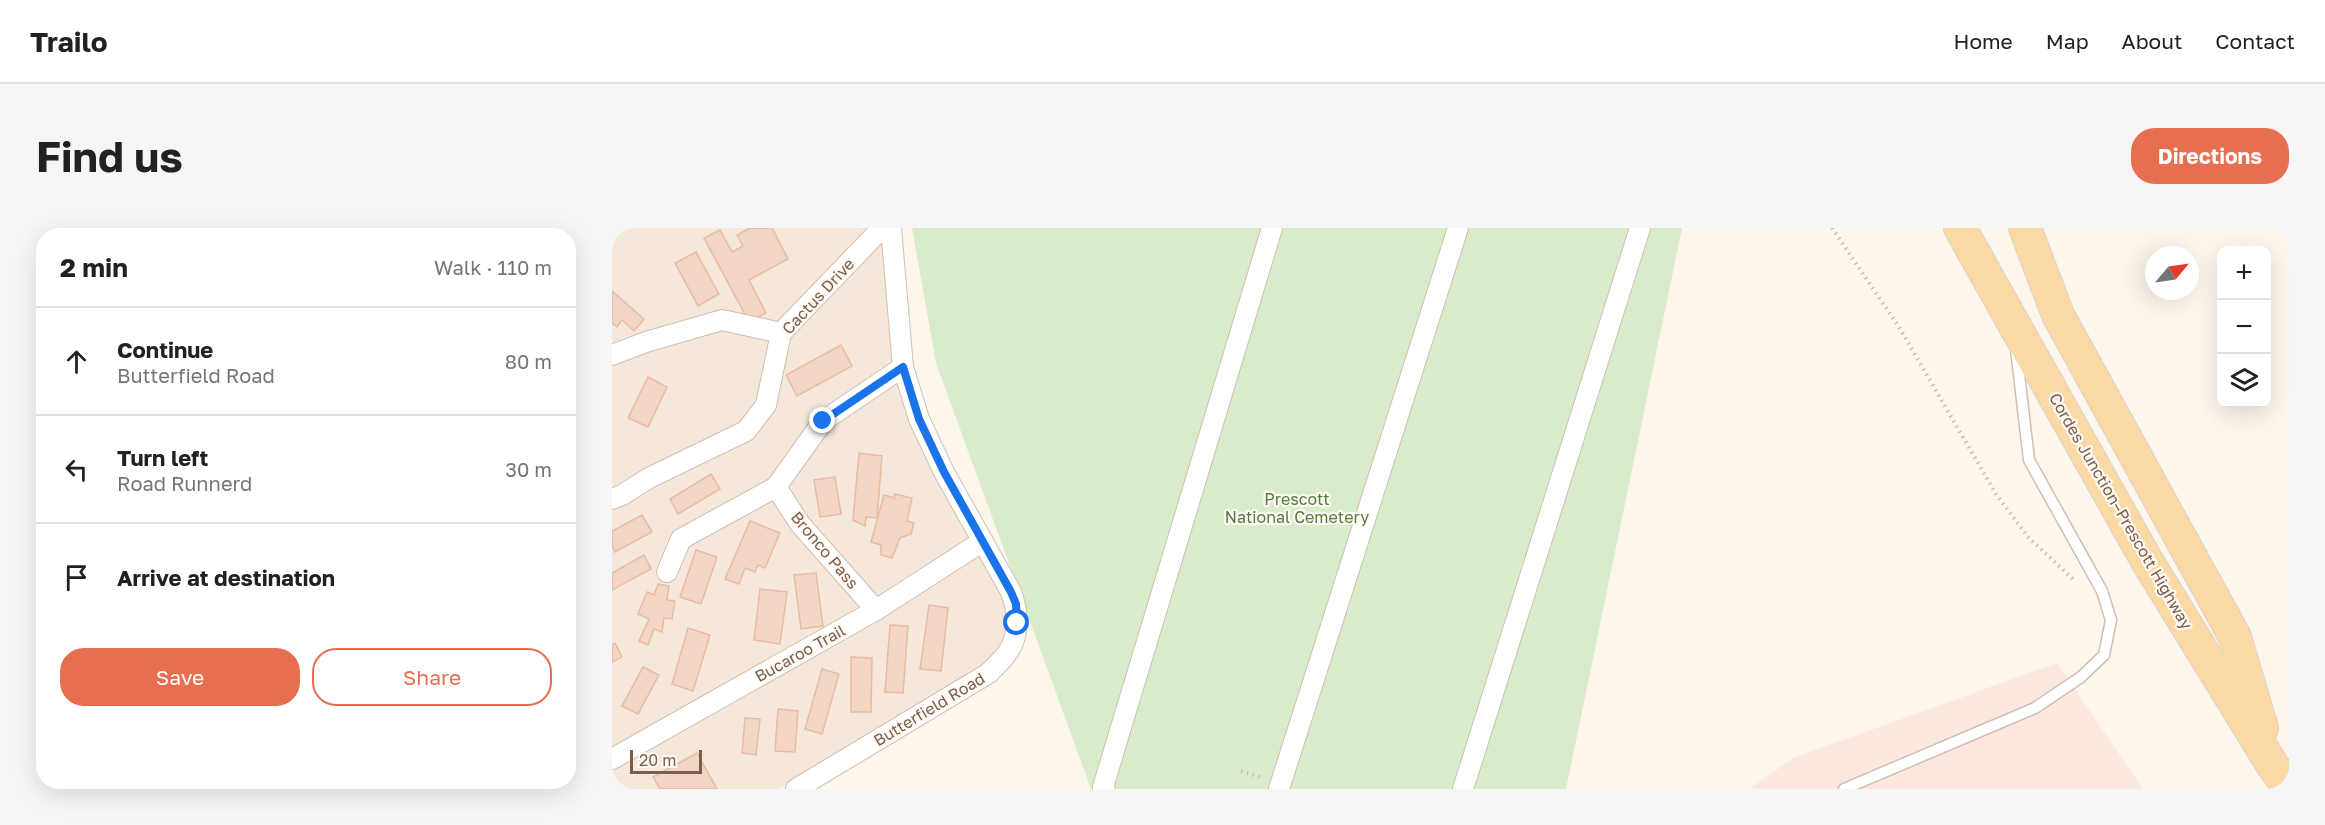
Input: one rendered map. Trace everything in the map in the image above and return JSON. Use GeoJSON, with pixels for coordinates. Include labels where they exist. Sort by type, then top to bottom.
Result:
{"type":"FeatureCollection","features":[{"type":"Feature","properties":{"kind":"main road","name":"Cordes Junction–Prescott Highway"},"geometry":{"type":"LineString","coordinates":[[1960,228],[2147,561],[2281,777]]}},
{"type":"Feature","properties":{"kind":"main road"},"geometry":{"type":"LineString","coordinates":[[2025,228],[2058,315],[2235,637],[2281,777]]}},
{"type":"Feature","properties":{"kind":"street","name":"Cactus Drive"},"geometry":{"type":"LineString","coordinates":[[612,499],[649,478],[746,431],[766,405],[781,333],[882,228]]}},
{"type":"Feature","properties":{"kind":"street","name":"Butterfield Road"},"geometry":{"type":"LineString","coordinates":[[796,789],[989,673],[1010,651],[1017,623],[1016,604],[944,472],[919,419],[903,367],[891,228]]}},
{"type":"Feature","properties":{"kind":"street"},"geometry":{"type":"LineString","coordinates":[[1105,789],[1103,786],[1272,228]]}},
{"type":"Feature","properties":{"kind":"street"},"geometry":{"type":"LineString","coordinates":[[1279,789],[1458,228]]}},
{"type":"Feature","properties":{"kind":"street"},"geometry":{"type":"LineString","coordinates":[[1463,789],[1640,228]]}},
{"type":"Feature","properties":{"kind":"street"},"geometry":{"type":"LineString","coordinates":[[612,355],[646,342],[722,320],[781,333]]}},
{"type":"Feature","properties":{"kind":"street"},"geometry":{"type":"LineString","coordinates":[[667,572],[681,539],[776,487],[823,421],[903,367]]}},
{"type":"Feature","properties":{"kind":"street","name":"Bronco Pass"},"geometry":{"type":"LineString","coordinates":[[776,487],[800,524],[876,610]]}},
{"type":"Feature","properties":{"kind":"street","name":"Bucaroo Trail"},"geometry":{"type":"LineString","coordinates":[[612,759],[876,610],[983,542]]}},
{"type":"Feature","properties":{"kind":"lane"},"geometry":{"type":"LineString","coordinates":[[1844,789],[2035,708],[2081,677],[2104,654],[2111,620],[2102,591],[2029,460],[2013,322]]}},
{"type":"Feature","properties":{"kind":"path"},"geometry":{"type":"LineString","coordinates":[[1832,228],[1899,327],[1996,494],[2028,537],[2077,582]]}},
{"type":"Feature","properties":{"kind":"shaded area"},"geometry":{"type":"Polygon","coordinates":[[[615,228],[880,228],[884,240],[888,313],[904,401],[1007,598],[1008,641],[990,668],[779,789],[612,789],[612,230],[615,228]]]}},
{"type":"Feature","properties":{"kind":"shaded area"},"geometry":{"type":"Polygon","coordinates":[[[2057,663],[2143,789],[1749,789],[1793,758],[2057,663]]]}},
{"type":"Feature","properties":{"kind":"green space","name":"Prescott National Cemetery"},"geometry":{"type":"Polygon","coordinates":[[[912,228],[1682,228],[1566,789],[1091,789],[936,363],[912,228]]]}},
{"type":"Feature","properties":{"kind":"building"},"geometry":{"type":"Polygon","coordinates":[[[750,228],[772,228],[788,259],[749,280],[766,313],[749,322],[704,238],[720,230],[732,252],[743,246],[737,235],[750,228]]]}},
{"type":"Feature","properties":{"kind":"building"},"geometry":{"type":"Polygon","coordinates":[[[696,252],[719,294],[698,306],[675,263],[696,252]]]}},
{"type":"Feature","properties":{"kind":"building"},"geometry":{"type":"Polygon","coordinates":[[[612,291],[644,319],[634,331],[622,320],[617,327],[612,323],[612,291]]]}},
{"type":"Feature","properties":{"kind":"building"},"geometry":{"type":"Polygon","coordinates":[[[841,345],[852,366],[797,396],[786,375],[841,345]]]}},
{"type":"Feature","properties":{"kind":"building"},"geometry":{"type":"Polygon","coordinates":[[[648,377],[667,387],[648,427],[628,418],[648,377]]]}},
{"type":"Feature","properties":{"kind":"building"},"geometry":{"type":"Polygon","coordinates":[[[859,453],[882,456],[877,518],[866,517],[865,526],[853,520],[859,453]]]}},
{"type":"Feature","properties":{"kind":"building"},"geometry":{"type":"Polygon","coordinates":[[[711,474],[720,489],[678,514],[670,499],[711,474]]]}},
{"type":"Feature","properties":{"kind":"building"},"geometry":{"type":"Polygon","coordinates":[[[835,477],[841,514],[820,517],[814,480],[835,477]]]}},
{"type":"Feature","properties":{"kind":"building"},"geometry":{"type":"Polygon","coordinates":[[[895,494],[912,498],[907,521],[914,523],[911,534],[900,538],[892,558],[881,555],[881,545],[871,542],[884,495],[894,498],[895,494]]]}},
{"type":"Feature","properties":{"kind":"building"},"geometry":{"type":"Polygon","coordinates":[[[642,515],[652,532],[615,552],[612,546],[612,531],[642,515]]]}},
{"type":"Feature","properties":{"kind":"building"},"geometry":{"type":"Polygon","coordinates":[[[750,521],[780,533],[765,568],[758,565],[755,572],[745,568],[739,584],[725,579],[750,521]]]}},
{"type":"Feature","properties":{"kind":"building"},"geometry":{"type":"Polygon","coordinates":[[[696,550],[717,557],[701,604],[680,597],[696,550]]]}},
{"type":"Feature","properties":{"kind":"building"},"geometry":{"type":"Polygon","coordinates":[[[644,555],[651,569],[612,590],[612,573],[644,555]]]}},
{"type":"Feature","properties":{"kind":"building"},"geometry":{"type":"Polygon","coordinates":[[[816,573],[823,626],[801,629],[794,575],[816,573]]]}},
{"type":"Feature","properties":{"kind":"building"},"geometry":{"type":"Polygon","coordinates":[[[658,584],[669,586],[667,600],[675,601],[672,619],[664,618],[662,632],[654,629],[648,645],[639,641],[649,619],[638,614],[647,592],[654,595],[658,584]]]}},
{"type":"Feature","properties":{"kind":"building"},"geometry":{"type":"Polygon","coordinates":[[[760,589],[787,592],[780,644],[754,640],[760,589]]]}},
{"type":"Feature","properties":{"kind":"building"},"geometry":{"type":"Polygon","coordinates":[[[929,605],[948,608],[941,671],[920,669],[929,605]]]}},
{"type":"Feature","properties":{"kind":"building"},"geometry":{"type":"Polygon","coordinates":[[[890,625],[908,626],[903,693],[885,692],[890,625]]]}},
{"type":"Feature","properties":{"kind":"building"},"geometry":{"type":"Polygon","coordinates":[[[688,628],[710,635],[693,691],[672,684],[688,628]]]}},
{"type":"Feature","properties":{"kind":"building"},"geometry":{"type":"Polygon","coordinates":[[[615,643],[622,657],[612,662],[612,645],[615,643]]]}},
{"type":"Feature","properties":{"kind":"building"},"geometry":{"type":"Polygon","coordinates":[[[851,657],[872,658],[871,712],[851,712],[851,657]]]}},
{"type":"Feature","properties":{"kind":"building"},"geometry":{"type":"Polygon","coordinates":[[[643,667],[659,675],[638,714],[622,706],[643,667]]]}},
{"type":"Feature","properties":{"kind":"building"},"geometry":{"type":"Polygon","coordinates":[[[822,669],[839,674],[822,734],[805,729],[822,669]]]}},
{"type":"Feature","properties":{"kind":"building"},"geometry":{"type":"Polygon","coordinates":[[[778,709],[798,711],[795,752],[775,751],[778,709]]]}},
{"type":"Feature","properties":{"kind":"building"},"geometry":{"type":"Polygon","coordinates":[[[745,718],[760,719],[756,755],[742,753],[745,718]]]}},
{"type":"Feature","properties":{"kind":"building"},"geometry":{"type":"Polygon","coordinates":[[[697,753],[717,789],[660,789],[653,777],[697,753]]]}},
{"type":"Feature","properties":{"kind":"route"},"geometry":{"type":"LineString","coordinates":[[823,421],[903,367],[919,419],[944,472],[1011,592],[1016,604],[1017,623]]}}]}
